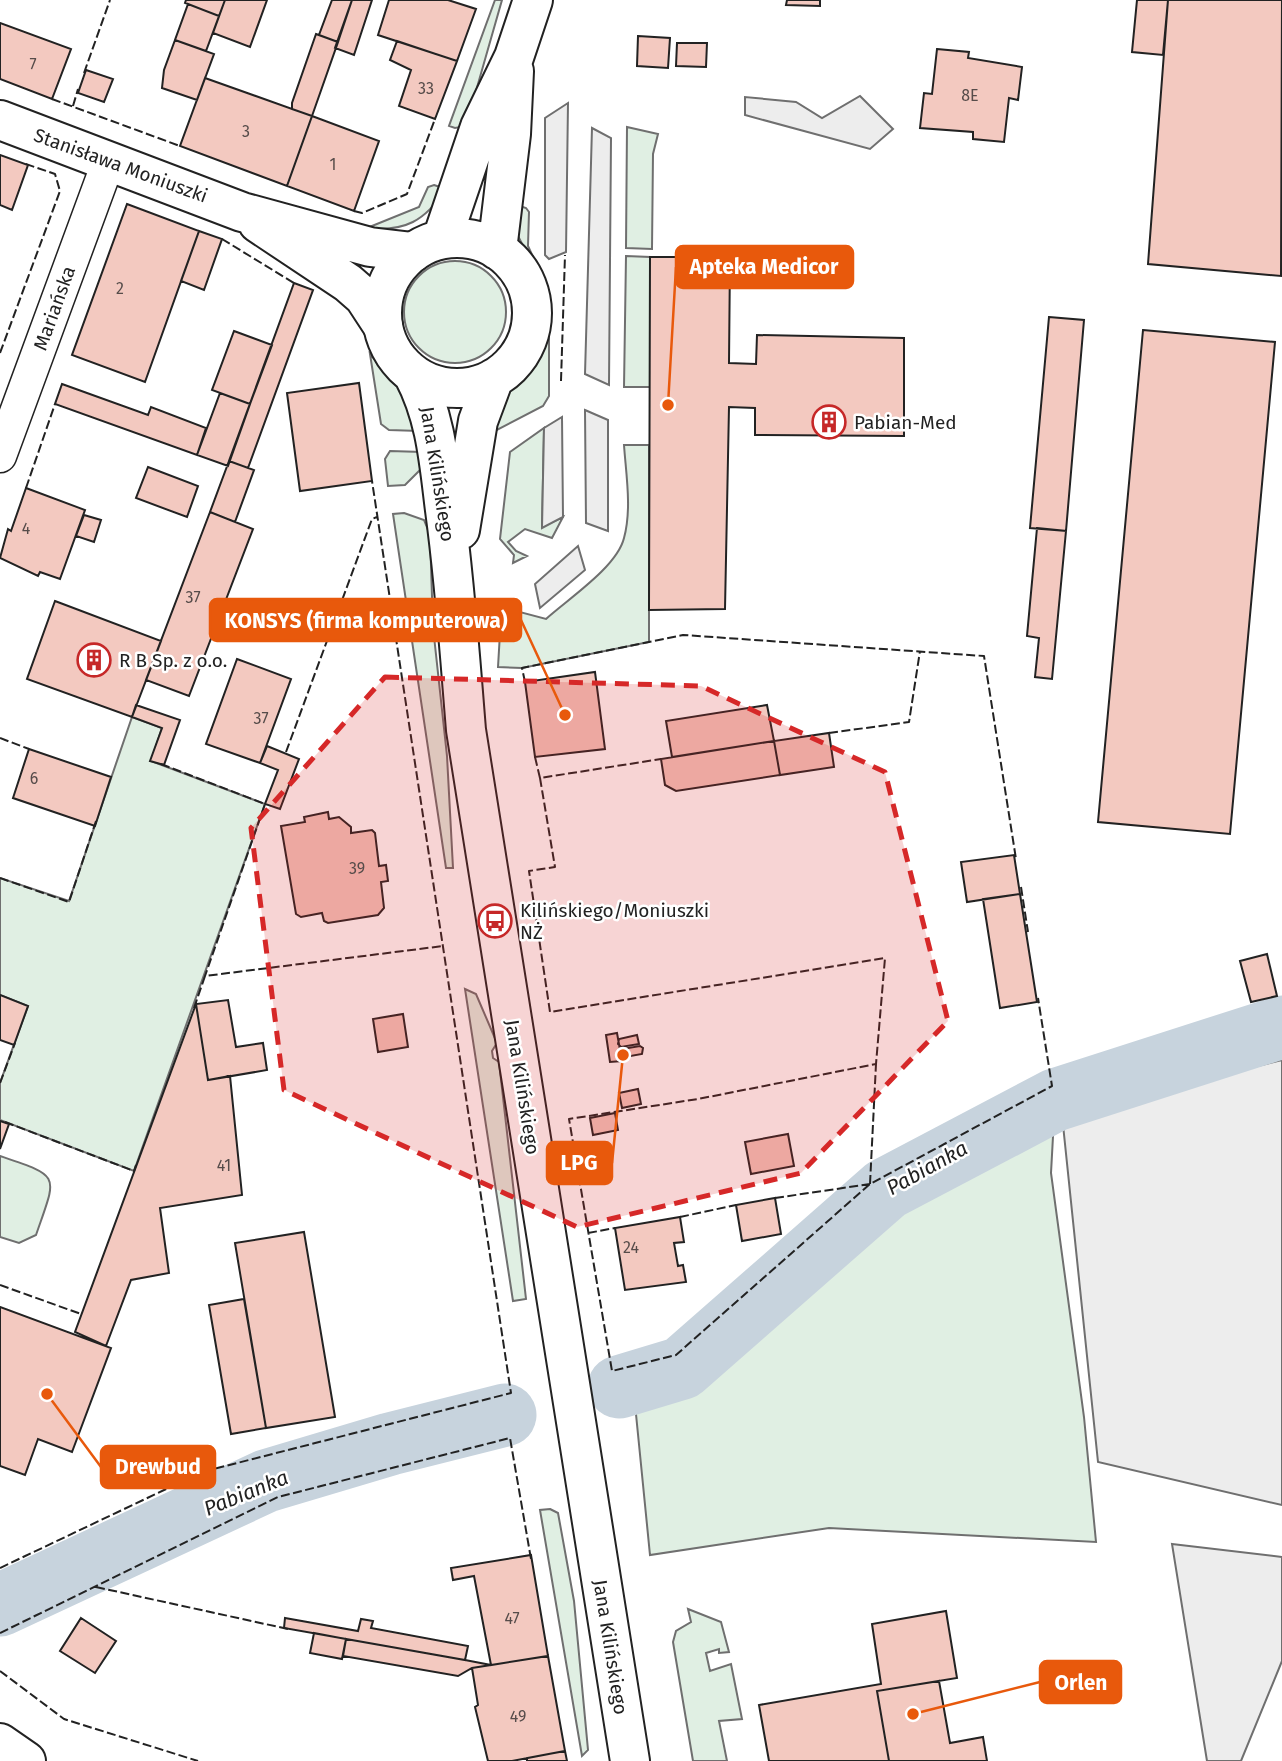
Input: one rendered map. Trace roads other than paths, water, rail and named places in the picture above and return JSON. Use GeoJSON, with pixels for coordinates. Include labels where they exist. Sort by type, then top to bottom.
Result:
{"type":"FeatureCollection","features":[{"type":"Feature","properties":{"kind":"main road"},"geometry":{"type":"LineString","coordinates":[[427,246],[480,242],[497,250],[514,264],[526,283],[531,304],[531,326],[517,356],[494,378],[474,386],[453,388],[432,384],[413,374],[399,361],[388,344],[383,326],[382,305],[387,285],[398,267],[427,246],[514,57],[533,0]]}},
{"type":"Feature","properties":{"kind":"main road"},"geometry":{"type":"LineString","coordinates":[[497,250],[511,134],[514,57]]}},
{"type":"Feature","properties":{"kind":"main road","name":"Stanisława Moniuszki"},"geometry":{"type":"LineString","coordinates":[[0,120],[242,212],[370,247],[427,246]]}},
{"type":"Feature","properties":{"kind":"main road","name":"Stanisława Moniuszki"},"geometry":{"type":"LineString","coordinates":[[242,212],[348,283],[364,297],[383,326]]}},
{"type":"Feature","properties":{"kind":"main road","name":"Jana Kilińskiego"},"geometry":{"type":"LineString","coordinates":[[413,374],[433,422],[454,577],[466,730],[630,1761]]}},
{"type":"Feature","properties":{"kind":"main road","name":"Jana Kilińskiego"},"geometry":{"type":"LineString","coordinates":[[454,577],[478,421],[494,378]]}},
{"type":"Feature","properties":{"kind":"main road"},"geometry":{"type":"LineString","coordinates":[[610,1642],[617,1761]]}},
{"type":"Feature","properties":{"kind":"main road"},"geometry":{"type":"LineString","coordinates":[[0,1743],[26,1761]]}},
{"type":"Feature","properties":{"kind":"street","name":"Mariańska"},"geometry":{"type":"LineString","coordinates":[[0,456],[109,160]]}},
{"type":"Feature","properties":{"kind":"waterway","name":"Pabianka"},"geometry":{"type":"LineString","coordinates":[[619,1387],[682,1368],[886,1189],[1055,1100],[1282,1027]]}},
{"type":"Feature","properties":{"kind":"waterway","name":"Pabianka"},"geometry":{"type":"LineString","coordinates":[[0,1605],[266,1481],[390,1444],[505,1415]]}},
{"type":"Feature","properties":{"kind":"place","name":"Apteka Medicor"},"geometry":{"type":"Point","coordinates":[668,405]}},
{"type":"Feature","properties":{"kind":"place","name":"Pabian-Med"},"geometry":{"type":"Point","coordinates":[829,422]}},
{"type":"Feature","properties":{"kind":"place","name":"R B Sp. z o.o."},"geometry":{"type":"Point","coordinates":[94,660]}},
{"type":"Feature","properties":{"kind":"place","name":"KONSYS (firma komputerowa)"},"geometry":{"type":"Point","coordinates":[565,715]}},
{"type":"Feature","properties":{"kind":"place","name":"Kilińskiego/Moniuszki NŻ"},"geometry":{"type":"Point","coordinates":[495,921]}},
{"type":"Feature","properties":{"kind":"place","name":"LPG"},"geometry":{"type":"Point","coordinates":[623,1055]}},
{"type":"Feature","properties":{"kind":"place","name":"Drewbud"},"geometry":{"type":"Point","coordinates":[47,1394]}},
{"type":"Feature","properties":{"kind":"place","name":"Orlen"},"geometry":{"type":"Point","coordinates":[913,1714]}}]}
